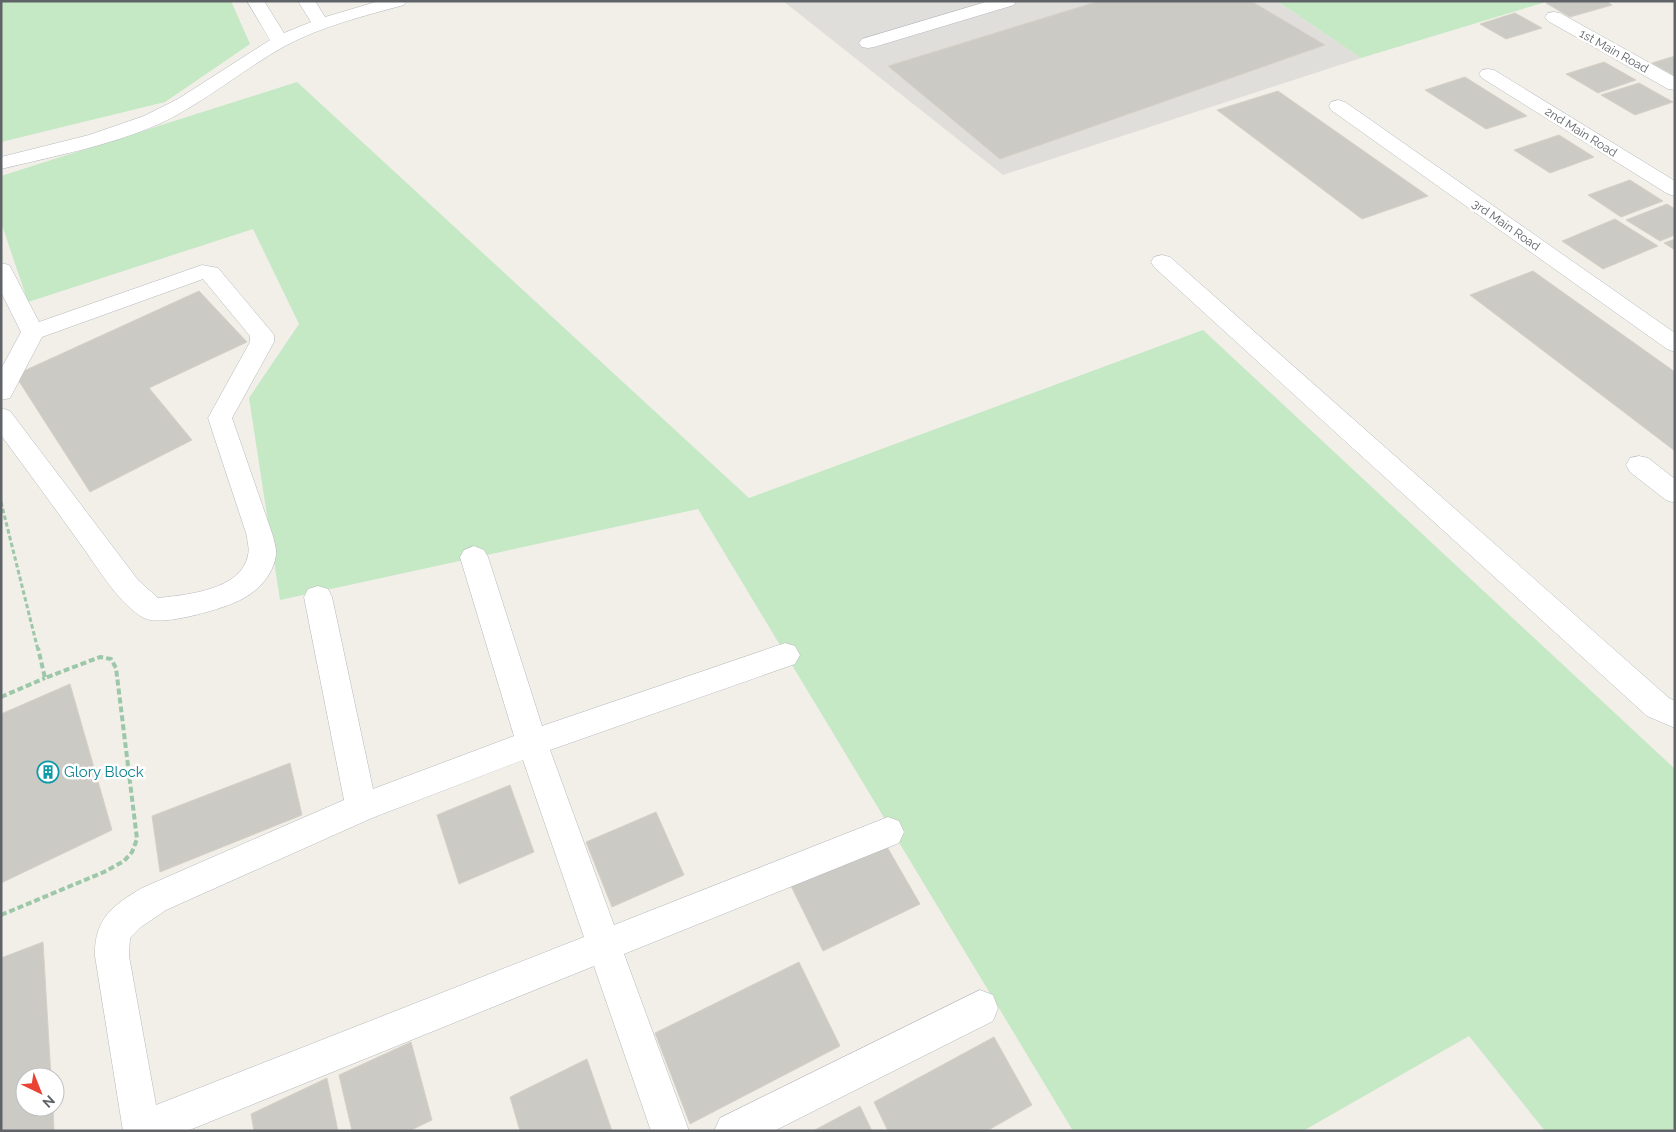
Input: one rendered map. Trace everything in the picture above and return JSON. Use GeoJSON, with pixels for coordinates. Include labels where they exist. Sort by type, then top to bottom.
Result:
{"type":"FeatureCollection","features":[{"type":"Feature","properties":{"kind":"street"},"geometry":{"type":"LineString","coordinates":[[276,1],[257,4],[280,42]]}},
{"type":"Feature","properties":{"kind":"street"},"geometry":{"type":"LineString","coordinates":[[306,1],[321,23]]}},
{"type":"Feature","properties":{"kind":"street"},"geometry":{"type":"LineString","coordinates":[[1,163],[108,135],[150,121],[184,104],[280,42],[321,23],[398,1]]}},
{"type":"Feature","properties":{"kind":"street"},"geometry":{"type":"LineString","coordinates":[[868,44],[996,3]]}},
{"type":"Feature","properties":{"kind":"street","name":"1st Main Road"},"geometry":{"type":"LineString","coordinates":[[1554,17],[1675,85]]}},
{"type":"Feature","properties":{"kind":"street","name":"2nd Main Road"},"geometry":{"type":"LineString","coordinates":[[1488,74],[1675,190]]}},
{"type":"Feature","properties":{"kind":"street","name":"3rd Main Road"},"geometry":{"type":"LineString","coordinates":[[1338,106],[1675,344]]}},
{"type":"Feature","properties":{"kind":"street"},"geometry":{"type":"LineString","coordinates":[[1162,262],[1658,708],[1675,715]]}},
{"type":"Feature","properties":{"kind":"street"},"geometry":{"type":"LineString","coordinates":[[1,270],[34,332]]}},
{"type":"Feature","properties":{"kind":"street"},"geometry":{"type":"LineString","coordinates":[[1,392],[34,332],[190,275],[210,273],[262,335],[262,342],[220,418],[260,536],[262,555],[254,576],[232,592],[192,606],[153,610],[128,588],[1,417]]}},
{"type":"Feature","properties":{"kind":"street"},"geometry":{"type":"LineString","coordinates":[[1639,465],[1675,493]]}},
{"type":"Feature","properties":{"kind":"street"},"geometry":{"type":"LineString","coordinates":[[474,557],[532,743],[670,1131]]}},
{"type":"Feature","properties":{"kind":"street"},"geometry":{"type":"LineString","coordinates":[[318,597],[361,808]]}},
{"type":"Feature","properties":{"kind":"street"},"geometry":{"type":"LineString","coordinates":[[786,655],[532,743],[361,808],[154,899],[134,910],[122,922],[112,938],[112,956],[142,1130],[888,832]]}},
{"type":"Feature","properties":{"kind":"street"},"geometry":{"type":"LineString","coordinates":[[733,1131],[980,1008]]}},
{"type":"Feature","properties":{"kind":"path"},"geometry":{"type":"LineString","coordinates":[[1,502],[45,678]]}},
{"type":"Feature","properties":{"kind":"path"},"geometry":{"type":"LineString","coordinates":[[1,697],[100,657],[112,659],[116,668],[137,839],[132,852],[124,861],[1,915]]}},
{"type":"Feature","properties":{"kind":"shaded area"},"geometry":{"type":"Polygon","coordinates":[[[783,1],[1277,1],[1361,58],[1003,175],[783,1]]]}},
{"type":"Feature","properties":{"kind":"green space"},"geometry":{"type":"Polygon","coordinates":[[[1,1],[231,1],[250,44],[165,102],[1,142],[1,1]]]}},
{"type":"Feature","properties":{"kind":"green space"},"geometry":{"type":"Polygon","coordinates":[[[1277,1],[1549,1],[1361,58],[1277,1]]]}},
{"type":"Feature","properties":{"kind":"green space"},"geometry":{"type":"Polygon","coordinates":[[[297,82],[749,498],[1203,330],[1675,769],[1675,1131],[1545,1131],[1469,1036],[1303,1131],[1073,1131],[698,509],[280,600],[249,398],[299,324],[253,229],[28,302],[1,222],[1,176],[297,82]]]}},
{"type":"Feature","properties":{"kind":"building"},"geometry":{"type":"Polygon","coordinates":[[[1099,1],[1251,1],[1325,45],[1000,159],[888,66],[1099,1]]]}},
{"type":"Feature","properties":{"kind":"building"},"geometry":{"type":"Polygon","coordinates":[[[1553,1],[1606,1],[1612,5],[1570,17],[1546,3],[1553,1]]]}},
{"type":"Feature","properties":{"kind":"building"},"geometry":{"type":"Polygon","coordinates":[[[1515,13],[1542,28],[1506,39],[1480,24],[1515,13]]]}},
{"type":"Feature","properties":{"kind":"building"},"geometry":{"type":"Polygon","coordinates":[[[1675,56],[1675,76],[1652,63],[1675,56]]]}},
{"type":"Feature","properties":{"kind":"building"},"geometry":{"type":"Polygon","coordinates":[[[1604,62],[1636,80],[1598,93],[1566,74],[1604,62]]]}},
{"type":"Feature","properties":{"kind":"building"},"geometry":{"type":"Polygon","coordinates":[[[1465,77],[1527,116],[1486,129],[1425,90],[1465,77]]]}},
{"type":"Feature","properties":{"kind":"building"},"geometry":{"type":"Polygon","coordinates":[[[1639,83],[1673,102],[1635,115],[1601,95],[1639,83]]]}},
{"type":"Feature","properties":{"kind":"building"},"geometry":{"type":"Polygon","coordinates":[[[1278,91],[1428,196],[1362,219],[1217,110],[1278,91]]]}},
{"type":"Feature","properties":{"kind":"building"},"geometry":{"type":"Polygon","coordinates":[[[1559,135],[1594,157],[1550,173],[1514,150],[1559,135]]]}},
{"type":"Feature","properties":{"kind":"building"},"geometry":{"type":"Polygon","coordinates":[[[1630,180],[1663,201],[1621,217],[1588,195],[1630,180]]]}},
{"type":"Feature","properties":{"kind":"building"},"geometry":{"type":"Polygon","coordinates":[[[1667,204],[1675,209],[1675,235],[1660,241],[1626,220],[1667,204]]]}},
{"type":"Feature","properties":{"kind":"building"},"geometry":{"type":"Polygon","coordinates":[[[1615,219],[1658,246],[1603,269],[1562,241],[1615,219]]]}},
{"type":"Feature","properties":{"kind":"building"},"geometry":{"type":"Polygon","coordinates":[[[1675,239],[1675,250],[1664,243],[1675,239]]]}},
{"type":"Feature","properties":{"kind":"building"},"geometry":{"type":"Polygon","coordinates":[[[1533,271],[1675,372],[1675,451],[1470,295],[1533,271]]]}},
{"type":"Feature","properties":{"kind":"building"},"geometry":{"type":"Polygon","coordinates":[[[199,291],[247,342],[149,388],[192,440],[90,492],[15,375],[199,291]]]}},
{"type":"Feature","properties":{"kind":"building","name":"Glory Block"},"geometry":{"type":"Polygon","coordinates":[[[70,684],[112,830],[1,883],[1,714],[70,684]]]}},
{"type":"Feature","properties":{"kind":"building"},"geometry":{"type":"Polygon","coordinates":[[[290,763],[302,815],[160,872],[152,816],[290,763]]]}},
{"type":"Feature","properties":{"kind":"building"},"geometry":{"type":"Polygon","coordinates":[[[510,785],[534,852],[459,884],[437,815],[510,785]]]}},
{"type":"Feature","properties":{"kind":"building"},"geometry":{"type":"Polygon","coordinates":[[[656,812],[684,875],[612,907],[586,842],[656,812]]]}},
{"type":"Feature","properties":{"kind":"building"},"geometry":{"type":"Polygon","coordinates":[[[882,838],[920,904],[823,951],[789,882],[882,838]]]}},
{"type":"Feature","properties":{"kind":"building"},"geometry":{"type":"Polygon","coordinates":[[[43,942],[50,1067],[15,1067],[15,1117],[53,1117],[54,1131],[1,1131],[1,958],[43,942]]]}},
{"type":"Feature","properties":{"kind":"building"},"geometry":{"type":"Polygon","coordinates":[[[799,962],[840,1046],[690,1124],[655,1033],[799,962]]]}},
{"type":"Feature","properties":{"kind":"building"},"geometry":{"type":"Polygon","coordinates":[[[994,1037],[1032,1105],[987,1131],[888,1131],[874,1102],[994,1037]]]}},
{"type":"Feature","properties":{"kind":"building"},"geometry":{"type":"Polygon","coordinates":[[[411,1042],[432,1120],[409,1131],[352,1131],[339,1075],[411,1042]]]}},
{"type":"Feature","properties":{"kind":"building"},"geometry":{"type":"Polygon","coordinates":[[[587,1059],[612,1131],[520,1131],[510,1097],[587,1059]]]}},
{"type":"Feature","properties":{"kind":"building"},"geometry":{"type":"Polygon","coordinates":[[[327,1078],[338,1131],[254,1131],[251,1114],[327,1078]]]}},
{"type":"Feature","properties":{"kind":"building"},"geometry":{"type":"Polygon","coordinates":[[[860,1106],[872,1131],[813,1131],[860,1106]]]}},
{"type":"Feature","properties":{"kind":"place","name":"Glory Block"},"geometry":{"type":"Point","coordinates":[48,772]}}]}
